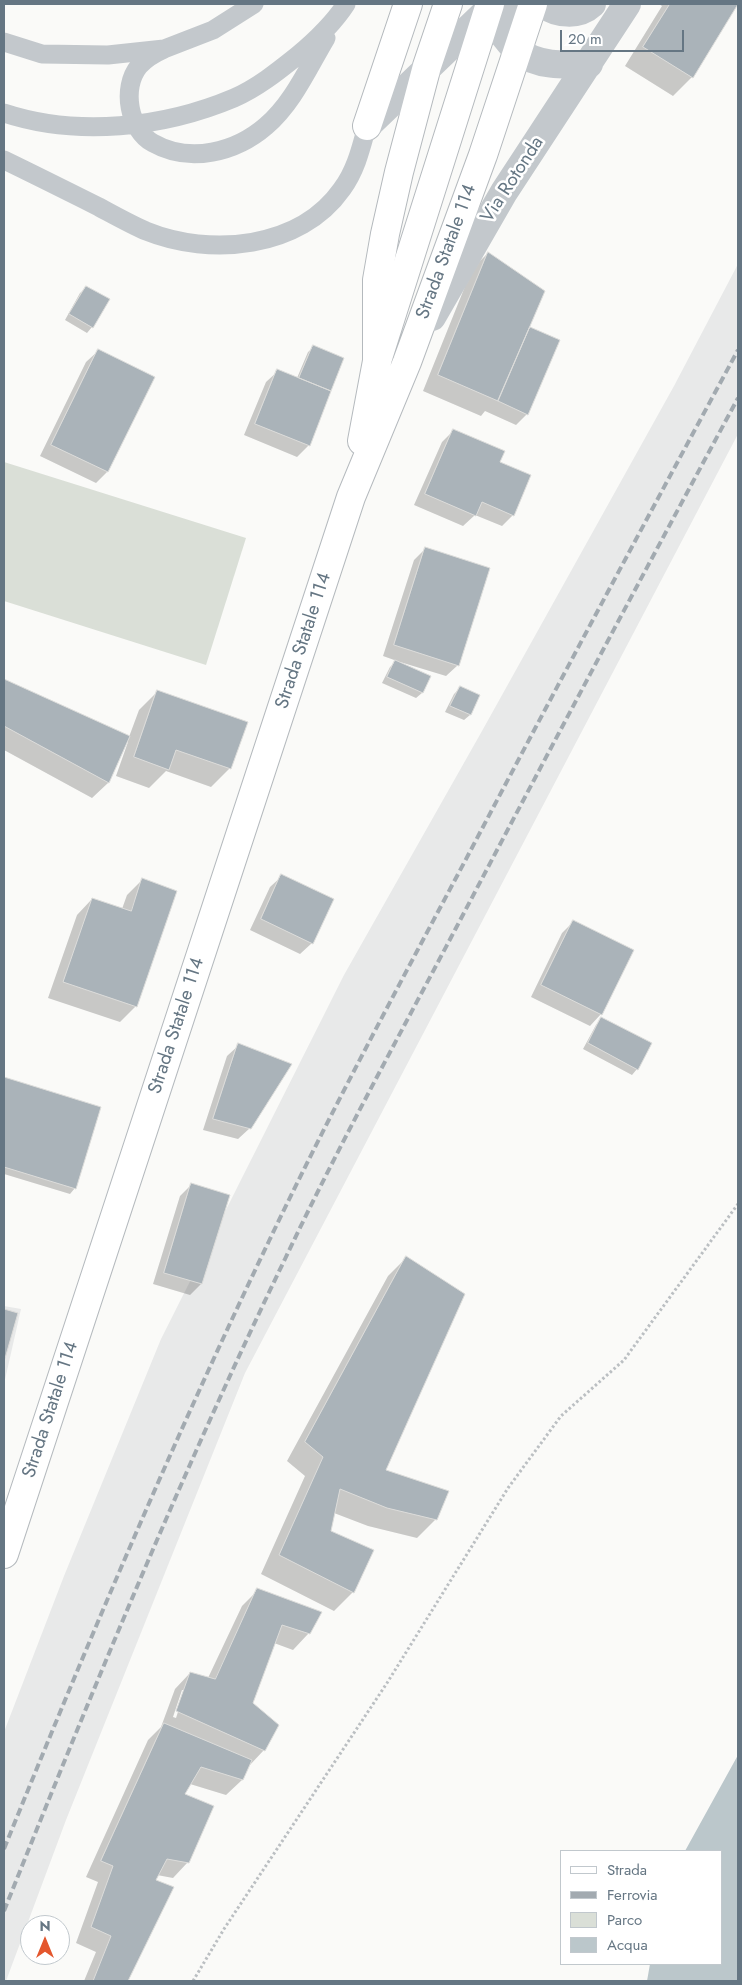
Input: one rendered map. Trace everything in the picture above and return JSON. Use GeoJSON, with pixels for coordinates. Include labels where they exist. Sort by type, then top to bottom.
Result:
{"type":"FeatureCollection","features":[{"type":"Feature","properties":{"kind":"main road"},"geometry":{"type":"LineString","coordinates":[[367,126],[408,4]]}},
{"type":"Feature","properties":{"kind":"main road"},"geometry":{"type":"LineString","coordinates":[[377,361],[377,280],[384,234],[428,66],[448,4]]}},
{"type":"Feature","properties":{"kind":"main road","name":"Strada Statale 114"},"geometry":{"type":"LineString","coordinates":[[4,1554],[351,497],[407,362],[483,154],[534,4]]}},
{"type":"Feature","properties":{"kind":"main road","name":"Strada Statale 114"},"geometry":{"type":"LineString","coordinates":[[351,497],[377,361],[494,6]]}},
{"type":"Feature","properties":{"kind":"street"},"geometry":{"type":"LineString","coordinates":[[542,4],[551,10],[574,14],[592,4]]}},
{"type":"Feature","properties":{"kind":"street","name":"Via Rotonda"},"geometry":{"type":"LineString","coordinates":[[407,362],[504,192],[627,4]]}},
{"type":"Feature","properties":{"kind":"street"},"geometry":{"type":"LineString","coordinates":[[367,126],[428,66],[494,6],[502,34],[518,51],[538,61],[562,65],[589,64]]}},
{"type":"Feature","properties":{"kind":"lane"},"geometry":{"type":"LineString","coordinates":[[254,4],[213,30],[164,49],[138,66],[132,80],[129,96],[131,110],[136,124],[143,135],[152,143],[174,152],[198,153],[222,150],[245,142],[267,125],[290,98],[344,7]]}},
{"type":"Feature","properties":{"kind":"lane"},"geometry":{"type":"LineString","coordinates":[[4,113],[31,122],[78,126],[136,124],[187,115],[235,98],[274,75],[313,43],[344,7]]}},
{"type":"Feature","properties":{"kind":"lane"},"geometry":{"type":"LineString","coordinates":[[4,42],[42,54],[108,56],[164,49]]}},
{"type":"Feature","properties":{"kind":"lane"},"geometry":{"type":"LineString","coordinates":[[4,160],[146,231],[184,243],[224,245],[265,240],[294,229],[321,213],[343,188],[358,159],[367,126]]}},
{"type":"Feature","properties":{"kind":"path"},"geometry":{"type":"LineString","coordinates":[[193,1981],[224,1929],[387,1683],[508,1488],[561,1416],[624,1360],[738,1204]]}},
{"type":"Feature","properties":{"kind":"shaded area"},"geometry":{"type":"Polygon","coordinates":[[[738,264],[738,434],[245,1373],[66,1820],[31,1915],[20,1915],[20,1943],[6,1981],[4,1981],[4,1732],[64,1576],[161,1339],[344,975],[674,386],[738,264]]]}},
{"type":"Feature","properties":{"kind":"shaded area"},"geometry":{"type":"Polygon","coordinates":[[[4,1306],[21,1309],[4,1384],[4,1306]]]}},
{"type":"Feature","properties":{"kind":"green space"},"geometry":{"type":"Polygon","coordinates":[[[4,462],[246,538],[206,665],[4,601],[4,462]]]}},
{"type":"Feature","properties":{"kind":"water"},"geometry":{"type":"Polygon","coordinates":[[[738,1755],[738,1981],[647,1981],[650,1965],[722,1965],[722,1850],[686,1850],[738,1755]]]}},
{"type":"Feature","properties":{"kind":"building"},"geometry":{"type":"Polygon","coordinates":[[[670,4],[738,4],[693,78],[643,47],[670,4]]]}},
{"type":"Feature","properties":{"kind":"building"},"geometry":{"type":"Polygon","coordinates":[[[488,252],[545,291],[498,401],[438,375],[488,252]]]}},
{"type":"Feature","properties":{"kind":"building"},"geometry":{"type":"Polygon","coordinates":[[[86,286],[110,299],[93,328],[69,314],[86,286]]]}},
{"type":"Feature","properties":{"kind":"building"},"geometry":{"type":"Polygon","coordinates":[[[530,327],[560,340],[528,415],[498,401],[530,327]]]}},
{"type":"Feature","properties":{"kind":"building"},"geometry":{"type":"Polygon","coordinates":[[[313,345],[344,358],[331,391],[299,378],[313,345]]]}},
{"type":"Feature","properties":{"kind":"building"},"geometry":{"type":"Polygon","coordinates":[[[98,349],[155,377],[108,472],[51,445],[98,349]]]}},
{"type":"Feature","properties":{"kind":"building"},"geometry":{"type":"Polygon","coordinates":[[[277,369],[331,391],[310,446],[255,424],[277,369]]]}},
{"type":"Feature","properties":{"kind":"building"},"geometry":{"type":"Polygon","coordinates":[[[453,429],[505,451],[500,462],[531,475],[514,516],[482,502],[476,516],[425,494],[453,429]]]}},
{"type":"Feature","properties":{"kind":"building"},"geometry":{"type":"Polygon","coordinates":[[[425,547],[490,568],[459,666],[394,645],[425,547]]]}},
{"type":"Feature","properties":{"kind":"building"},"geometry":{"type":"Polygon","coordinates":[[[395,660],[431,676],[423,693],[387,677],[395,660]]]}},
{"type":"Feature","properties":{"kind":"building"},"geometry":{"type":"Polygon","coordinates":[[[4,679],[130,736],[109,783],[4,726],[4,679]]]}},
{"type":"Feature","properties":{"kind":"building"},"geometry":{"type":"Polygon","coordinates":[[[460,686],[480,695],[471,715],[450,706],[460,686]]]}},
{"type":"Feature","properties":{"kind":"building"},"geometry":{"type":"Polygon","coordinates":[[[157,690],[248,722],[231,769],[176,750],[169,770],[134,757],[157,690]]]}},
{"type":"Feature","properties":{"kind":"building"},"geometry":{"type":"Polygon","coordinates":[[[281,874],[334,899],[313,944],[261,919],[281,874]]]}},
{"type":"Feature","properties":{"kind":"building"},"geometry":{"type":"Polygon","coordinates":[[[142,878],[177,891],[137,1007],[63,982],[92,898],[131,911],[142,878]]]}},
{"type":"Feature","properties":{"kind":"building"},"geometry":{"type":"Polygon","coordinates":[[[573,920],[634,950],[602,1015],[541,985],[573,920]]]}},
{"type":"Feature","properties":{"kind":"building"},"geometry":{"type":"Polygon","coordinates":[[[601,1017],[652,1043],[638,1070],[588,1043],[601,1017]]]}},
{"type":"Feature","properties":{"kind":"building"},"geometry":{"type":"Polygon","coordinates":[[[238,1043],[292,1064],[251,1129],[213,1119],[238,1043]]]}},
{"type":"Feature","properties":{"kind":"building"},"geometry":{"type":"Polygon","coordinates":[[[4,1077],[101,1107],[76,1189],[4,1167],[4,1077]]]}},
{"type":"Feature","properties":{"kind":"building"},"geometry":{"type":"Polygon","coordinates":[[[191,1183],[230,1195],[202,1284],[164,1273],[191,1183]]]}},
{"type":"Feature","properties":{"kind":"building"},"geometry":{"type":"Polygon","coordinates":[[[406,1256],[465,1294],[386,1470],[449,1491],[437,1520],[387,1508],[340,1489],[331,1531],[374,1550],[354,1593],[279,1555],[323,1457],[305,1442],[406,1256]]]}},
{"type":"Feature","properties":{"kind":"building"},"geometry":{"type":"Polygon","coordinates":[[[4,1309],[18,1313],[4,1362],[4,1309]]]}},
{"type":"Feature","properties":{"kind":"building"},"geometry":{"type":"Polygon","coordinates":[[[257,1588],[322,1612],[310,1634],[282,1625],[253,1703],[279,1725],[265,1751],[176,1711],[190,1672],[215,1679],[257,1588]]]}},
{"type":"Feature","properties":{"kind":"building"},"geometry":{"type":"Polygon","coordinates":[[[164,1723],[252,1760],[243,1780],[201,1767],[185,1794],[214,1806],[189,1863],[167,1859],[156,1880],[174,1887],[128,1981],[93,1981],[111,1936],[91,1927],[113,1866],[101,1861],[164,1723]]]}},
{"type":"Feature","properties":{"kind":"railway"},"geometry":{"type":"LineString","coordinates":[[4,1849],[99,1619],[165,1467],[233,1316],[292,1193],[390,1003],[738,350]]}},
{"type":"Feature","properties":{"kind":"railway"},"geometry":{"type":"LineString","coordinates":[[4,1911],[104,1664],[174,1501],[247,1339],[305,1217],[390,1052],[738,398]]}}]}
